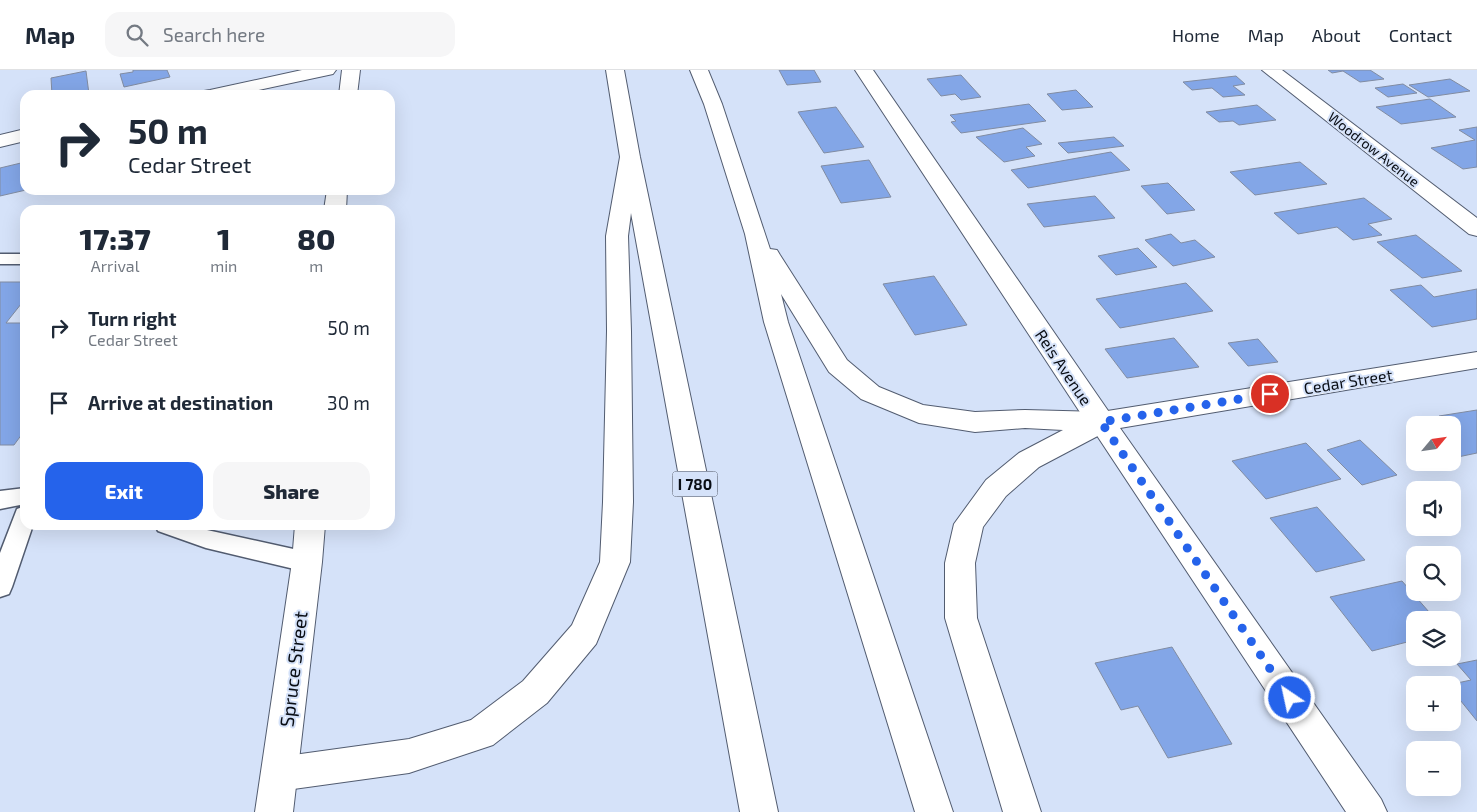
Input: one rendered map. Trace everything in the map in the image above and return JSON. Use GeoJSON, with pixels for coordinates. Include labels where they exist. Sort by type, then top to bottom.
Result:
{"type":"FeatureCollection","features":[{"type":"Feature","properties":{"kind":"main road"},"geometry":{"type":"LineString","coordinates":[[233,90],[327,70]]}},
{"type":"Feature","properties":{"kind":"main road"},"geometry":{"type":"LineString","coordinates":[[349,90],[351,70]]}},
{"type":"Feature","properties":{"kind":"main road","name":"I 780"},"geometry":{"type":"LineString","coordinates":[[615,70],[630,157],[759,812]]}},
{"type":"Feature","properties":{"kind":"main road"},"geometry":{"type":"LineString","coordinates":[[699,70],[713,104],[756,234],[776,322],[934,812]]}},
{"type":"Feature","properties":{"kind":"main road"},"geometry":{"type":"LineString","coordinates":[[713,104],[715,70]]}},
{"type":"Feature","properties":{"kind":"main road","name":"Reis Avenue"},"geometry":{"type":"LineString","coordinates":[[864,70],[1101,422],[1368,812]]}},
{"type":"Feature","properties":{"kind":"main road","name":"Woodrow Avenue"},"geometry":{"type":"LineString","coordinates":[[1272,70],[1477,228]]}},
{"type":"Feature","properties":{"kind":"main road"},"geometry":{"type":"LineString","coordinates":[[0,141],[20,136]]}},
{"type":"Feature","properties":{"kind":"main road"},"geometry":{"type":"LineString","coordinates":[[279,774],[409,756],[481,733],[536,692],[584,634],[615,562],[618,502],[619,331],[616,236],[630,157]]}},
{"type":"Feature","properties":{"kind":"main road"},"geometry":{"type":"LineString","coordinates":[[756,234],[838,366],[870,393],[919,414],[975,422],[1025,419],[1101,422]]}},
{"type":"Feature","properties":{"kind":"main road","name":"Cedar Street"},"geometry":{"type":"LineString","coordinates":[[1101,422],[1477,360]]}},
{"type":"Feature","properties":{"kind":"main road"},"geometry":{"type":"LineString","coordinates":[[1022,812],[961,618],[960,563],[970,524],[996,488],[1029,460],[1101,422]]}},
{"type":"Feature","properties":{"kind":"main road","name":"Spruce Street"},"geometry":{"type":"LineString","coordinates":[[274,812],[310,530]]}},
{"type":"Feature","properties":{"kind":"lane"},"geometry":{"type":"LineString","coordinates":[[0,259],[20,259]]}},
{"type":"Feature","properties":{"kind":"lane"},"geometry":{"type":"LineString","coordinates":[[0,500],[20,497]]}},
{"type":"Feature","properties":{"kind":"lane"},"geometry":{"type":"LineString","coordinates":[[0,587],[20,529]]}},
{"type":"Feature","properties":{"kind":"lane"},"geometry":{"type":"LineString","coordinates":[[180,530],[206,539],[307,562]]}},
{"type":"Feature","properties":{"kind":"building"},"geometry":{"type":"Polygon","coordinates":[[[133,70],[167,70],[170,77],[124,87],[120,74],[133,72],[133,70]]]}},
{"type":"Feature","properties":{"kind":"building"},"geometry":{"type":"Polygon","coordinates":[[[779,70],[814,70],[821,82],[787,85],[779,70]]]}},
{"type":"Feature","properties":{"kind":"building"},"geometry":{"type":"Polygon","coordinates":[[[1328,70],[1370,70],[1384,79],[1360,82],[1343,71],[1332,73],[1328,70]]]}},
{"type":"Feature","properties":{"kind":"building"},"geometry":{"type":"Polygon","coordinates":[[[86,71],[88,90],[52,90],[51,78],[86,71]]]}},
{"type":"Feature","properties":{"kind":"building"},"geometry":{"type":"Polygon","coordinates":[[[961,75],[981,97],[961,100],[955,94],[941,96],[927,79],[961,75]]]}},
{"type":"Feature","properties":{"kind":"building"},"geometry":{"type":"Polygon","coordinates":[[[1236,76],[1245,84],[1233,86],[1245,95],[1223,97],[1212,88],[1192,90],[1183,82],[1236,76]]]}},
{"type":"Feature","properties":{"kind":"building"},"geometry":{"type":"Polygon","coordinates":[[[1450,79],[1470,91],[1428,97],[1409,85],[1450,79]]]}},
{"type":"Feature","properties":{"kind":"building"},"geometry":{"type":"Polygon","coordinates":[[[1403,84],[1417,93],[1388,97],[1375,88],[1403,84]]]}},
{"type":"Feature","properties":{"kind":"building"},"geometry":{"type":"Polygon","coordinates":[[[1076,90],[1093,107],[1062,110],[1047,94],[1076,90]]]}},
{"type":"Feature","properties":{"kind":"building"},"geometry":{"type":"Polygon","coordinates":[[[1430,99],[1456,117],[1401,124],[1376,107],[1430,99]]]}},
{"type":"Feature","properties":{"kind":"building"},"geometry":{"type":"Polygon","coordinates":[[[1029,104],[1046,121],[961,133],[951,122],[956,121],[950,115],[1029,104]]]}},
{"type":"Feature","properties":{"kind":"building"},"geometry":{"type":"Polygon","coordinates":[[[1257,105],[1276,120],[1239,125],[1233,121],[1219,122],[1206,112],[1257,105]]]}},
{"type":"Feature","properties":{"kind":"building"},"geometry":{"type":"Polygon","coordinates":[[[836,107],[864,147],[824,153],[798,112],[836,107]]]}},
{"type":"Feature","properties":{"kind":"building"},"geometry":{"type":"Polygon","coordinates":[[[1477,127],[1477,167],[1463,169],[1431,148],[1475,140],[1459,130],[1477,127]]]}},
{"type":"Feature","properties":{"kind":"building"},"geometry":{"type":"Polygon","coordinates":[[[1023,128],[1042,144],[1026,147],[1035,156],[1004,162],[976,137],[1023,128]]]}},
{"type":"Feature","properties":{"kind":"building"},"geometry":{"type":"Polygon","coordinates":[[[1114,137],[1124,146],[1068,153],[1058,143],[1114,137]]]}},
{"type":"Feature","properties":{"kind":"building"},"geometry":{"type":"Polygon","coordinates":[[[1111,152],[1130,170],[1028,188],[1011,170],[1111,152]]]}},
{"type":"Feature","properties":{"kind":"building"},"geometry":{"type":"Polygon","coordinates":[[[869,160],[891,197],[841,203],[821,166],[869,160]]]}},
{"type":"Feature","properties":{"kind":"building"},"geometry":{"type":"Polygon","coordinates":[[[1300,162],[1327,184],[1255,195],[1230,172],[1300,162]]]}},
{"type":"Feature","properties":{"kind":"building"},"geometry":{"type":"Polygon","coordinates":[[[20,163],[20,191],[0,196],[0,168],[20,163]]]}},
{"type":"Feature","properties":{"kind":"building"},"geometry":{"type":"Polygon","coordinates":[[[1168,183],[1195,210],[1167,214],[1141,186],[1168,183]]]}},
{"type":"Feature","properties":{"kind":"building"},"geometry":{"type":"Polygon","coordinates":[[[1095,196],[1115,218],[1044,227],[1027,204],[1095,196]]]}},
{"type":"Feature","properties":{"kind":"building"},"geometry":{"type":"Polygon","coordinates":[[[1364,198],[1392,219],[1368,224],[1382,235],[1353,240],[1337,227],[1298,234],[1274,213],[1364,198]]]}},
{"type":"Feature","properties":{"kind":"building"},"geometry":{"type":"Polygon","coordinates":[[[1171,234],[1181,243],[1195,240],[1215,257],[1173,266],[1145,240],[1171,234]]]}},
{"type":"Feature","properties":{"kind":"building"},"geometry":{"type":"Polygon","coordinates":[[[1416,235],[1462,271],[1422,278],[1377,242],[1416,235]]]}},
{"type":"Feature","properties":{"kind":"building"},"geometry":{"type":"Polygon","coordinates":[[[1138,248],[1157,267],[1116,275],[1098,256],[1138,248]]]}},
{"type":"Feature","properties":{"kind":"building"},"geometry":{"type":"Polygon","coordinates":[[[934,276],[967,325],[915,335],[883,284],[934,276]]]}},
{"type":"Feature","properties":{"kind":"building"},"geometry":{"type":"Polygon","coordinates":[[[0,282],[20,282],[20,305],[6,323],[20,323],[20,437],[14,445],[0,445],[0,282]]]}},
{"type":"Feature","properties":{"kind":"building"},"geometry":{"type":"Polygon","coordinates":[[[1186,283],[1213,311],[1120,328],[1096,299],[1186,283]]]}},
{"type":"Feature","properties":{"kind":"building"},"geometry":{"type":"Polygon","coordinates":[[[1421,285],[1434,297],[1477,289],[1477,319],[1432,327],[1390,290],[1421,285]]]}},
{"type":"Feature","properties":{"kind":"building"},"geometry":{"type":"Polygon","coordinates":[[[1174,338],[1199,367],[1127,378],[1105,349],[1174,338]]]}},
{"type":"Feature","properties":{"kind":"building"},"geometry":{"type":"Polygon","coordinates":[[[1258,339],[1278,362],[1248,366],[1228,343],[1258,339]]]}},
{"type":"Feature","properties":{"kind":"building"},"geometry":{"type":"Polygon","coordinates":[[[1477,410],[1477,453],[1461,456],[1461,416],[1439,416],[1477,410]]]}},
{"type":"Feature","properties":{"kind":"building"},"geometry":{"type":"Polygon","coordinates":[[[1360,440],[1397,475],[1362,485],[1327,450],[1360,440]]]}},
{"type":"Feature","properties":{"kind":"building"},"geometry":{"type":"Polygon","coordinates":[[[1306,443],[1341,479],[1266,499],[1232,461],[1306,443]]]}},
{"type":"Feature","properties":{"kind":"building"},"geometry":{"type":"Polygon","coordinates":[[[1317,507],[1365,560],[1316,572],[1270,518],[1317,507]]]}},
{"type":"Feature","properties":{"kind":"building"},"geometry":{"type":"Polygon","coordinates":[[[1402,581],[1406,586],[1406,601],[1419,601],[1428,611],[1406,611],[1406,642],[1372,651],[1330,597],[1402,581]]]}},
{"type":"Feature","properties":{"kind":"building"},"geometry":{"type":"Polygon","coordinates":[[[1172,647],[1232,744],[1168,758],[1138,706],[1121,710],[1095,663],[1172,647]]]}},
{"type":"Feature","properties":{"kind":"building"},"geometry":{"type":"Polygon","coordinates":[[[1477,660],[1477,721],[1461,701],[1461,682],[1471,680],[1459,666],[1461,666],[1461,663],[1477,660]]]}},
{"type":"Feature","properties":{"kind":"route"},"geometry":{"type":"LineString","coordinates":[[1270,394],[1101,422],[1290,698]]}}]}
